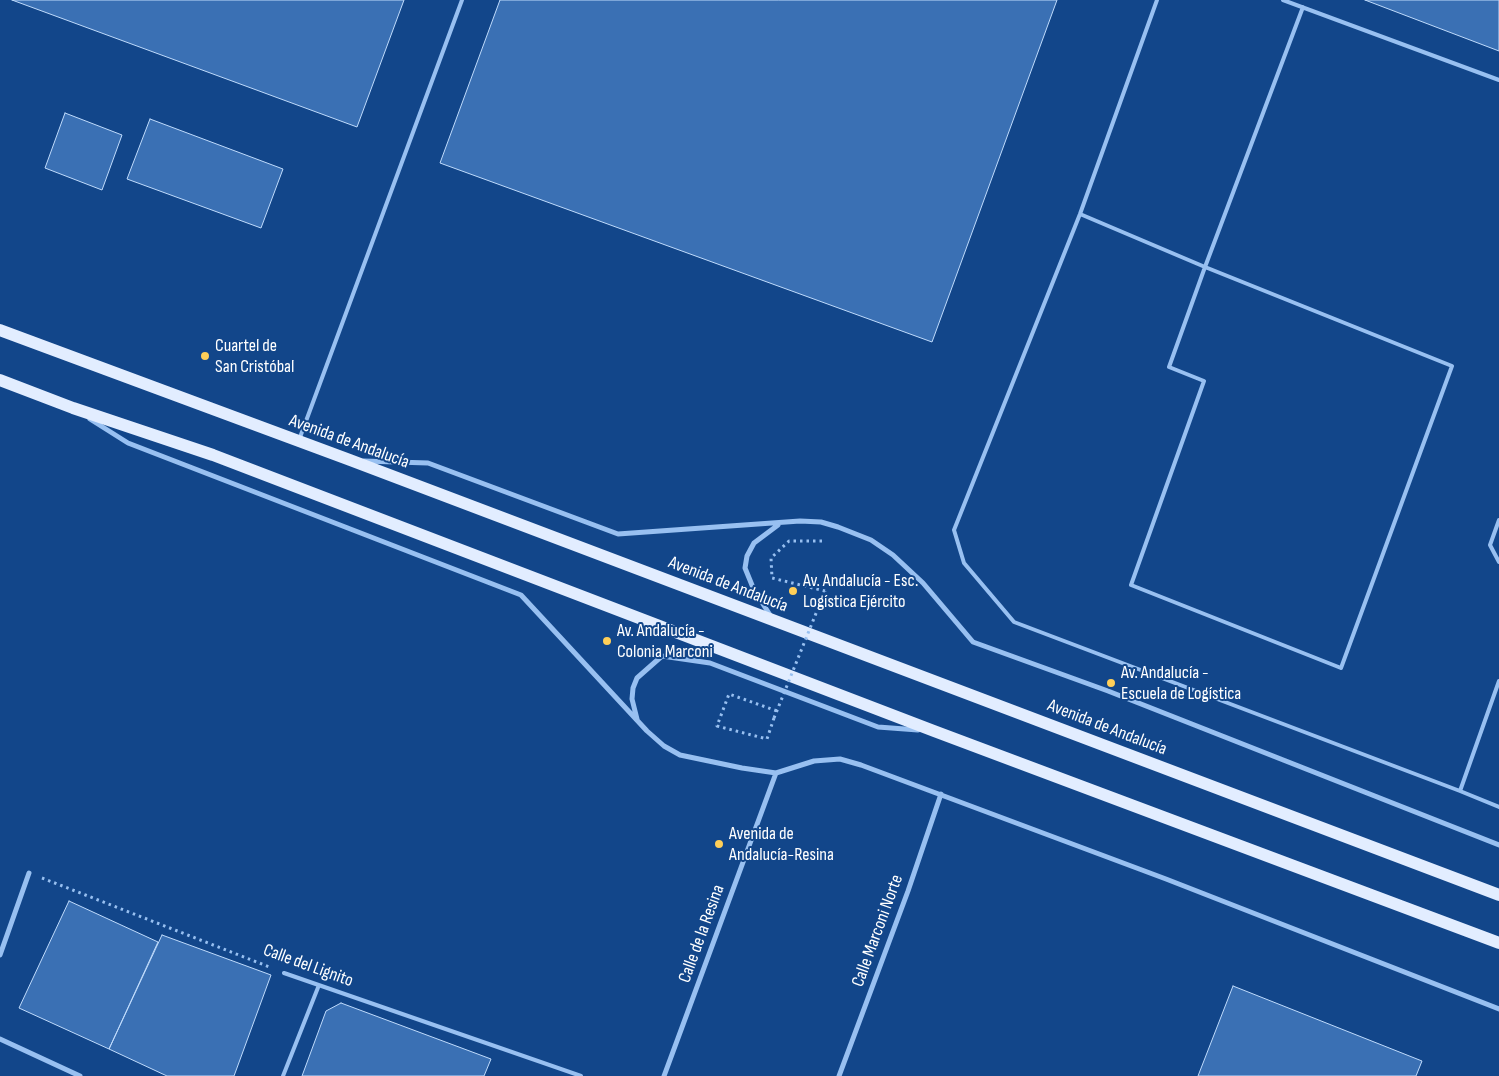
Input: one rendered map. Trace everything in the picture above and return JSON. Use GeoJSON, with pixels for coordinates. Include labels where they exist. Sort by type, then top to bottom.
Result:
{"type":"FeatureCollection","features":[{"type":"Feature","properties":{"kind":"main road","name":"Avenida de Andalucía"},"geometry":{"type":"LineString","coordinates":[[0,330],[350,460],[1499,895]]}},
{"type":"Feature","properties":{"kind":"main road"},"geometry":{"type":"LineString","coordinates":[[0,380],[73,408],[213,454],[934,731],[1499,942]]}},
{"type":"Feature","properties":{"kind":"street"},"geometry":{"type":"LineString","coordinates":[[73,408],[128,443],[521,595],[605,688],[664,746],[680,755],[776,773],[814,761],[840,759],[941,794],[1175,882],[1499,1009]]}},
{"type":"Feature","properties":{"kind":"street"},"geometry":{"type":"LineString","coordinates":[[350,460],[428,463],[618,534],[820,522],[871,540],[893,555],[923,582],[973,642],[1108,691],[1499,845]]}},
{"type":"Feature","properties":{"kind":"street"},"geometry":{"type":"LineString","coordinates":[[775,622],[754,590],[746,568],[747,556],[754,543],[764,533],[781,523]]}},
{"type":"Feature","properties":{"kind":"street"},"geometry":{"type":"LineString","coordinates":[[637,719],[632,698],[633,688],[637,678],[662,656],[710,663],[878,727],[934,731]]}},
{"type":"Feature","properties":{"kind":"street","name":"Calle de la Resina"},"geometry":{"type":"LineString","coordinates":[[664,1076],[776,773]]}},
{"type":"Feature","properties":{"kind":"street","name":"Calle Marconi Norte"},"geometry":{"type":"LineString","coordinates":[[839,1076],[908,891],[941,794]]}},
{"type":"Feature","properties":{"kind":"street"},"geometry":{"type":"LineString","coordinates":[[0,955],[29,873]]}},
{"type":"Feature","properties":{"kind":"street"},"geometry":{"type":"LineString","coordinates":[[0,1039],[80,1076]]}},
{"type":"Feature","properties":{"kind":"lane"},"geometry":{"type":"LineString","coordinates":[[299,442],[462,0]]}},
{"type":"Feature","properties":{"kind":"lane"},"geometry":{"type":"LineString","coordinates":[[1156,0],[1080,214],[954,530],[964,562],[1014,622],[1499,807]]}},
{"type":"Feature","properties":{"kind":"lane"},"geometry":{"type":"LineString","coordinates":[[1283,0],[1499,80]]}},
{"type":"Feature","properties":{"kind":"lane"},"geometry":{"type":"LineString","coordinates":[[1080,214],[1205,267],[1452,366],[1341,668],[1131,585],[1204,381],[1169,367],[1205,267],[1303,8]]}},
{"type":"Feature","properties":{"kind":"lane"},"geometry":{"type":"LineString","coordinates":[[1499,520],[1490,546],[1499,562]]}},
{"type":"Feature","properties":{"kind":"lane"},"geometry":{"type":"LineString","coordinates":[[1460,792],[1499,681]]}},
{"type":"Feature","properties":{"kind":"lane","name":"Calle del Lignito"},"geometry":{"type":"LineString","coordinates":[[284,973],[581,1076]]}},
{"type":"Feature","properties":{"kind":"lane"},"geometry":{"type":"LineString","coordinates":[[284,1076],[319,985]]}},
{"type":"Feature","properties":{"kind":"path"},"geometry":{"type":"LineString","coordinates":[[777,710],[729,694],[717,726],[767,739],[825,591],[772,578],[771,558],[789,541],[816,540],[831,542]]}},
{"type":"Feature","properties":{"kind":"path","name":"Calle del Lignito"},"geometry":{"type":"LineString","coordinates":[[29,873],[284,973]]}},
{"type":"Feature","properties":{"kind":"building"},"geometry":{"type":"Polygon","coordinates":[[[12,0],[404,0],[357,127],[12,0]]]}},
{"type":"Feature","properties":{"kind":"building"},"geometry":{"type":"Polygon","coordinates":[[[500,0],[1057,0],[932,342],[440,163],[500,0]]]}},
{"type":"Feature","properties":{"kind":"building"},"geometry":{"type":"Polygon","coordinates":[[[1365,0],[1499,0],[1499,51],[1365,0]]]}},
{"type":"Feature","properties":{"kind":"building"},"geometry":{"type":"Polygon","coordinates":[[[65,113],[122,135],[102,190],[45,168],[65,113]]]}},
{"type":"Feature","properties":{"kind":"building"},"geometry":{"type":"Polygon","coordinates":[[[150,119],[283,169],[261,228],[127,179],[150,119]]]}},
{"type":"Feature","properties":{"kind":"building"},"geometry":{"type":"Polygon","coordinates":[[[69,901],[158,942],[109,1049],[19,1008],[69,901]]]}},
{"type":"Feature","properties":{"kind":"building"},"geometry":{"type":"Polygon","coordinates":[[[162,935],[271,975],[234,1076],[167,1076],[109,1049],[162,935]]]}},
{"type":"Feature","properties":{"kind":"building"},"geometry":{"type":"Polygon","coordinates":[[[1233,986],[1422,1061],[1416,1076],[1198,1076],[1233,986]]]}},
{"type":"Feature","properties":{"kind":"building"},"geometry":{"type":"Polygon","coordinates":[[[341,1003],[491,1059],[484,1076],[302,1076],[326,1011],[341,1003]]]}},
{"type":"Feature","properties":{"kind":"place","name":"Cuartel de San Cristóbal"},"geometry":{"type":"Point","coordinates":[205,356]}},
{"type":"Feature","properties":{"kind":"place","name":"Av. Andalucía - Esc. Logística Ejército"},"geometry":{"type":"Point","coordinates":[793,591]}},
{"type":"Feature","properties":{"kind":"place","name":"Av. Andalucía - Colonia Marconi"},"geometry":{"type":"Point","coordinates":[607,641]}},
{"type":"Feature","properties":{"kind":"place","name":"Av. Andalucía - Escuela de Logística"},"geometry":{"type":"Point","coordinates":[1111,683]}},
{"type":"Feature","properties":{"kind":"place","name":"Avenida de Andalucía-Resina"},"geometry":{"type":"Point","coordinates":[719,844]}}]}
